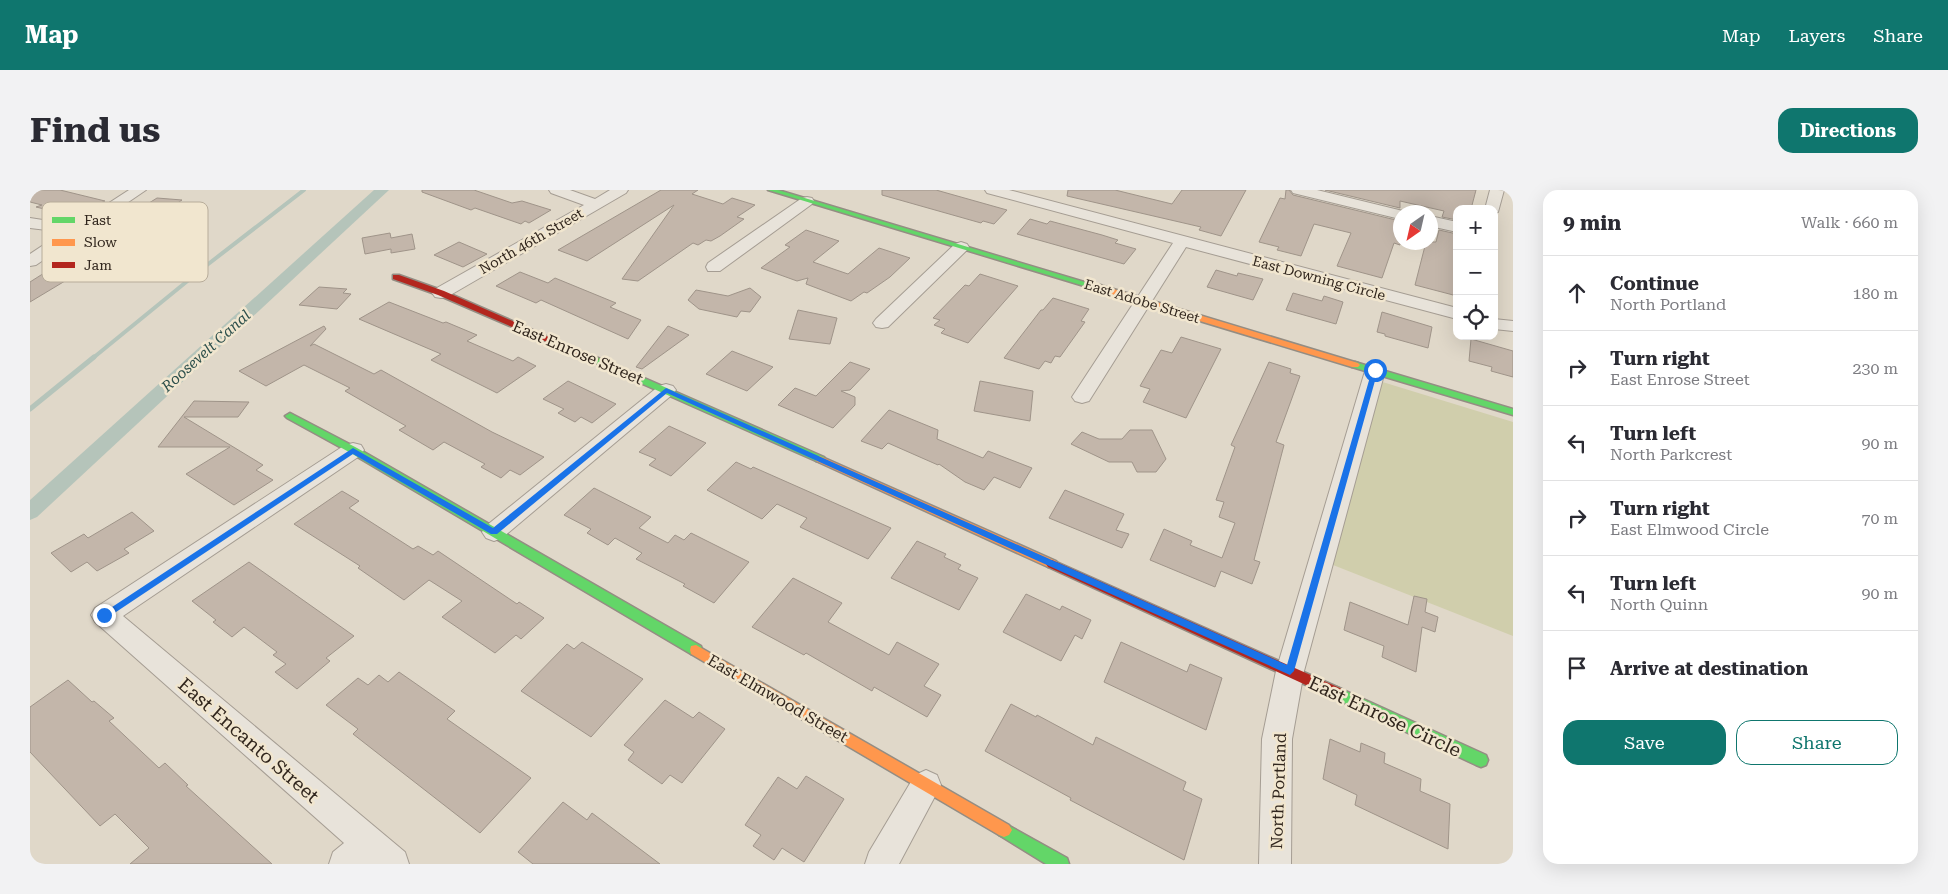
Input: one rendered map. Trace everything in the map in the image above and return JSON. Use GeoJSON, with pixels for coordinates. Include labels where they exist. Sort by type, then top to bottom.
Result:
{"type":"FeatureCollection","features":[{"type":"Feature","properties":{"kind":"street"},"geometry":{"type":"LineString","coordinates":[[121,202],[139,190]]}},
{"type":"Feature","properties":{"kind":"street"},"geometry":{"type":"LineString","coordinates":[[556,190],[596,204]]}},
{"type":"Feature","properties":{"kind":"street","name":"North 46th Street"},"geometry":{"type":"LineString","coordinates":[[441,294],[621,190]]}},
{"type":"Feature","properties":{"kind":"street","name":"East Adobe Street"},"geometry":{"type":"LineString","coordinates":[[771,190],[1513,412]]}},
{"type":"Feature","properties":{"kind":"street","name":"East Downing Circle"},"geometry":{"type":"LineString","coordinates":[[992,190],[1453,313]]}},
{"type":"Feature","properties":{"kind":"street"},"geometry":{"type":"LineString","coordinates":[[1298,190],[1393,212]]}},
{"type":"Feature","properties":{"kind":"street"},"geometry":{"type":"LineString","coordinates":[[1495,205],[1497,190]]}},
{"type":"Feature","properties":{"kind":"street"},"geometry":{"type":"LineString","coordinates":[[714,267],[807,201]]}},
{"type":"Feature","properties":{"kind":"street"},"geometry":{"type":"LineString","coordinates":[[1438,223],[1453,226]]}},
{"type":"Feature","properties":{"kind":"street"},"geometry":{"type":"LineString","coordinates":[[1082,397],[1182,241]]}},
{"type":"Feature","properties":{"kind":"street"},"geometry":{"type":"LineString","coordinates":[[882,323],[961,247]]}},
{"type":"Feature","properties":{"kind":"street"},"geometry":{"type":"LineString","coordinates":[[30,261],[42,253]]}},
{"type":"Feature","properties":{"kind":"street"},"geometry":{"type":"LineString","coordinates":[[396,277],[441,294]]}},
{"type":"Feature","properties":{"kind":"street","name":"East Enrose Street"},"geometry":{"type":"LineString","coordinates":[[441,294],[666,390],[1290,671]]}},
{"type":"Feature","properties":{"kind":"street"},"geometry":{"type":"LineString","coordinates":[[1498,324],[1513,326]]}},
{"type":"Feature","properties":{"kind":"street","name":"North Portland"},"geometry":{"type":"LineString","coordinates":[[1275,864],[1277,739],[1290,671],[1375,370]]}},
{"type":"Feature","properties":{"kind":"street"},"geometry":{"type":"LineString","coordinates":[[494,532],[666,390]]}},
{"type":"Feature","properties":{"kind":"street","name":"East Elmwood Street"},"geometry":{"type":"LineString","coordinates":[[290,416],[353,450],[1061,864]]}},
{"type":"Feature","properties":{"kind":"street","name":"East Encanto Street"},"geometry":{"type":"LineString","coordinates":[[353,450],[104,615],[394,864]]}},
{"type":"Feature","properties":{"kind":"street","name":"East Enrose Circle"},"geometry":{"type":"LineString","coordinates":[[1290,671],[1481,760]]}},
{"type":"Feature","properties":{"kind":"street"},"geometry":{"type":"LineString","coordinates":[[881,864],[926,785]]}},
{"type":"Feature","properties":{"kind":"street"},"geometry":{"type":"LineString","coordinates":[[346,864],[368,842]]}},
{"type":"Feature","properties":{"kind":"shaded area"},"geometry":{"type":"Polygon","coordinates":[[[1376,380],[1513,422],[1513,636],[1328,563],[1376,380]]]}},
{"type":"Feature","properties":{"kind":"building"},"geometry":{"type":"Polygon","coordinates":[[[30,190],[60,190],[105,201],[42,202],[42,205],[30,202],[30,190]]]}},
{"type":"Feature","properties":{"kind":"building"},"geometry":{"type":"Polygon","coordinates":[[[422,190],[474,190],[512,203],[522,201],[551,210],[529,223],[525,221],[521,224],[475,208],[471,210],[422,192],[422,190]]]}},
{"type":"Feature","properties":{"kind":"building"},"geometry":{"type":"Polygon","coordinates":[[[661,190],[698,190],[692,194],[723,204],[732,198],[755,205],[737,217],[744,219],[720,236],[711,241],[706,240],[698,245],[693,243],[638,281],[622,279],[674,205],[587,261],[558,250],[661,190]]]}},
{"type":"Feature","properties":{"kind":"building"},"geometry":{"type":"Polygon","coordinates":[[[882,190],[936,190],[1007,210],[994,224],[983,221],[981,223],[882,195],[882,190]]]}},
{"type":"Feature","properties":{"kind":"building"},"geometry":{"type":"Polygon","coordinates":[[[1068,190],[1115,190],[1172,204],[1182,190],[1246,190],[1221,236],[1199,230],[1201,227],[1067,196],[1068,190]]]}},
{"type":"Feature","properties":{"kind":"building"},"geometry":{"type":"Polygon","coordinates":[[[1286,190],[1289,190],[1293,195],[1393,219],[1393,246],[1382,278],[1337,266],[1351,233],[1314,224],[1301,256],[1277,250],[1279,247],[1259,242],[1280,198],[1285,199],[1286,190]]]}},
{"type":"Feature","properties":{"kind":"building"},"geometry":{"type":"Polygon","coordinates":[[[1325,190],[1476,190],[1472,205],[1453,205],[1453,219],[1442,217],[1444,211],[1438,210],[1438,205],[1418,205],[1400,201],[1400,205],[1393,206],[1325,190]]]}},
{"type":"Feature","properties":{"kind":"building"},"geometry":{"type":"Polygon","coordinates":[[[157,198],[182,200],[179,202],[151,202],[157,198]]]}},
{"type":"Feature","properties":{"kind":"building"},"geometry":{"type":"Polygon","coordinates":[[[1030,219],[1047,224],[1050,221],[1102,235],[1118,240],[1115,243],[1136,249],[1124,264],[1017,234],[1030,219]]]}},
{"type":"Feature","properties":{"kind":"building"},"geometry":{"type":"Polygon","coordinates":[[[806,230],[839,241],[813,262],[848,274],[879,248],[910,258],[890,277],[867,293],[864,292],[851,301],[806,284],[808,278],[797,281],[761,268],[790,247],[785,245],[806,230]]]}},
{"type":"Feature","properties":{"kind":"building"},"geometry":{"type":"Polygon","coordinates":[[[1439,230],[1453,233],[1453,295],[1415,285],[1424,250],[1438,250],[1439,230]]]}},
{"type":"Feature","properties":{"kind":"building"},"geometry":{"type":"Polygon","coordinates":[[[390,233],[391,238],[412,234],[415,249],[391,253],[391,249],[365,254],[362,238],[390,233]]]}},
{"type":"Feature","properties":{"kind":"building"},"geometry":{"type":"Polygon","coordinates":[[[459,242],[487,254],[463,267],[434,255],[459,242]]]}},
{"type":"Feature","properties":{"kind":"building"},"geometry":{"type":"Polygon","coordinates":[[[1216,270],[1237,276],[1238,273],[1263,279],[1253,300],[1207,287],[1216,270]]]}},
{"type":"Feature","properties":{"kind":"building"},"geometry":{"type":"Polygon","coordinates":[[[520,272],[548,283],[555,278],[616,303],[610,307],[641,320],[628,339],[541,300],[536,303],[496,286],[520,272]]]}},
{"type":"Feature","properties":{"kind":"building"},"geometry":{"type":"Polygon","coordinates":[[[42,274],[42,282],[63,282],[30,302],[30,282],[42,274]]]}},
{"type":"Feature","properties":{"kind":"building"},"geometry":{"type":"Polygon","coordinates":[[[980,274],[1018,286],[968,343],[941,333],[945,329],[934,325],[940,320],[933,318],[965,285],[969,286],[980,274]]]}},
{"type":"Feature","properties":{"kind":"building"},"geometry":{"type":"Polygon","coordinates":[[[319,287],[347,289],[343,293],[351,294],[337,309],[299,305],[319,287]]]}},
{"type":"Feature","properties":{"kind":"building"},"geometry":{"type":"Polygon","coordinates":[[[750,288],[761,297],[750,312],[741,311],[737,317],[699,309],[688,300],[696,290],[728,296],[750,288]]]}},
{"type":"Feature","properties":{"kind":"building"},"geometry":{"type":"Polygon","coordinates":[[[1293,293],[1322,301],[1324,296],[1343,302],[1336,324],[1286,310],[1293,293]]]}},
{"type":"Feature","properties":{"kind":"building"},"geometry":{"type":"Polygon","coordinates":[[[1053,298],[1089,309],[1081,321],[1085,322],[1060,357],[1055,356],[1051,363],[1045,361],[1039,369],[1004,358],[1041,310],[1053,298]]]}},
{"type":"Feature","properties":{"kind":"building"},"geometry":{"type":"Polygon","coordinates":[[[389,302],[477,335],[467,341],[513,361],[518,357],[536,366],[497,393],[431,360],[441,354],[359,319],[389,302]]]}},
{"type":"Feature","properties":{"kind":"building"},"geometry":{"type":"Polygon","coordinates":[[[798,310],[837,318],[830,344],[789,339],[798,310]]]}},
{"type":"Feature","properties":{"kind":"building"},"geometry":{"type":"Polygon","coordinates":[[[1382,312],[1432,327],[1428,348],[1377,332],[1382,312]]]}},
{"type":"Feature","properties":{"kind":"building"},"geometry":{"type":"Polygon","coordinates":[[[324,326],[326,329],[310,346],[314,344],[374,374],[381,370],[492,432],[544,457],[520,475],[510,470],[501,478],[481,467],[485,464],[444,442],[433,450],[399,430],[406,426],[345,391],[350,388],[304,365],[266,386],[239,371],[324,326]]]}},
{"type":"Feature","properties":{"kind":"building"},"geometry":{"type":"Polygon","coordinates":[[[668,326],[689,335],[642,369],[636,367],[668,326]]]}},
{"type":"Feature","properties":{"kind":"building"},"geometry":{"type":"Polygon","coordinates":[[[1181,337],[1221,349],[1186,418],[1143,402],[1150,389],[1140,386],[1161,350],[1172,353],[1181,337]]]}},
{"type":"Feature","properties":{"kind":"building"},"geometry":{"type":"Polygon","coordinates":[[[1471,340],[1513,351],[1513,377],[1491,371],[1492,367],[1469,361],[1471,340]]]}},
{"type":"Feature","properties":{"kind":"building"},"geometry":{"type":"Polygon","coordinates":[[[732,351],[773,367],[747,391],[706,374],[732,351]]]}},
{"type":"Feature","properties":{"kind":"building"},"geometry":{"type":"Polygon","coordinates":[[[850,362],[870,369],[850,390],[841,391],[855,397],[855,405],[833,428],[778,405],[795,388],[816,396],[850,362]]]}},
{"type":"Feature","properties":{"kind":"building"},"geometry":{"type":"Polygon","coordinates":[[[1269,362],[1291,369],[1290,373],[1300,376],[1276,442],[1284,445],[1254,560],[1260,562],[1252,584],[1221,571],[1215,587],[1150,560],[1164,529],[1192,541],[1190,545],[1222,558],[1235,523],[1219,517],[1224,502],[1216,500],[1235,447],[1231,445],[1269,362]]]}},
{"type":"Feature","properties":{"kind":"building"},"geometry":{"type":"Polygon","coordinates":[[[568,381],[616,404],[592,423],[581,417],[575,422],[558,413],[564,409],[543,399],[568,381]]]}},
{"type":"Feature","properties":{"kind":"building"},"geometry":{"type":"Polygon","coordinates":[[[980,381],[1033,391],[1030,421],[974,411],[980,381]]]}},
{"type":"Feature","properties":{"kind":"building"},"geometry":{"type":"Polygon","coordinates":[[[194,401],[249,402],[238,417],[184,417],[263,465],[256,470],[273,480],[234,505],[186,474],[230,447],[158,447],[194,401]]]}},
{"type":"Feature","properties":{"kind":"building"},"geometry":{"type":"Polygon","coordinates":[[[889,410],[938,430],[937,439],[983,458],[988,451],[1032,468],[1020,488],[994,477],[984,490],[965,482],[939,464],[888,443],[882,449],[861,441],[889,410]]]}},
{"type":"Feature","properties":{"kind":"building"},"geometry":{"type":"Polygon","coordinates":[[[669,426],[706,443],[671,476],[649,465],[656,459],[639,452],[669,426]]]}},
{"type":"Feature","properties":{"kind":"building"},"geometry":{"type":"Polygon","coordinates":[[[1130,430],[1152,430],[1166,459],[1156,472],[1137,472],[1132,462],[1109,462],[1071,444],[1082,432],[1099,439],[1122,439],[1130,430]]]}},
{"type":"Feature","properties":{"kind":"building"},"geometry":{"type":"Polygon","coordinates":[[[736,462],[751,469],[753,467],[891,528],[868,559],[800,527],[807,518],[777,504],[762,519],[707,490],[736,462]]]}},
{"type":"Feature","properties":{"kind":"building"},"geometry":{"type":"Polygon","coordinates":[[[594,488],[651,517],[639,528],[668,543],[675,535],[684,540],[691,533],[749,562],[714,603],[683,586],[685,584],[636,559],[642,553],[615,538],[608,545],[587,533],[591,529],[564,515],[594,488]]]}},
{"type":"Feature","properties":{"kind":"building"},"geometry":{"type":"Polygon","coordinates":[[[1065,490],[1124,514],[1116,530],[1129,534],[1122,548],[1049,518],[1065,490]]]}},
{"type":"Feature","properties":{"kind":"building"},"geometry":{"type":"Polygon","coordinates":[[[342,491],[359,501],[349,508],[413,549],[418,546],[433,555],[438,551],[517,604],[519,602],[544,618],[521,639],[516,635],[495,653],[442,617],[462,601],[429,580],[404,600],[358,568],[360,566],[294,524],[342,491]]]}},
{"type":"Feature","properties":{"kind":"building"},"geometry":{"type":"Polygon","coordinates":[[[132,512],[154,531],[124,549],[129,553],[97,571],[87,562],[71,572],[51,553],[84,534],[88,538],[132,512]]]}},
{"type":"Feature","properties":{"kind":"building"},"geometry":{"type":"Polygon","coordinates":[[[917,541],[946,554],[944,557],[961,565],[958,569],[978,578],[959,610],[891,578],[917,541]]]}},
{"type":"Feature","properties":{"kind":"building"},"geometry":{"type":"Polygon","coordinates":[[[249,562],[354,636],[326,658],[330,661],[297,689],[275,672],[286,664],[273,655],[277,652],[244,627],[232,637],[213,622],[216,620],[192,601],[249,562]]]}},
{"type":"Feature","properties":{"kind":"building"},"geometry":{"type":"Polygon","coordinates":[[[793,578],[842,603],[828,622],[889,655],[897,642],[939,664],[924,686],[941,695],[927,717],[874,687],[872,691],[806,653],[804,655],[752,627],[793,578]]]}},
{"type":"Feature","properties":{"kind":"building"},"geometry":{"type":"Polygon","coordinates":[[[1026,594],[1060,610],[1062,606],[1091,620],[1082,639],[1075,635],[1061,661],[1003,632],[1026,594]]]}},
{"type":"Feature","properties":{"kind":"building"},"geometry":{"type":"Polygon","coordinates":[[[1414,596],[1427,599],[1425,612],[1438,617],[1435,632],[1422,627],[1416,672],[1382,657],[1384,646],[1344,630],[1350,602],[1408,625],[1414,596]]]}},
{"type":"Feature","properties":{"kind":"building"},"geometry":{"type":"Polygon","coordinates":[[[582,642],[643,679],[591,737],[521,691],[567,644],[574,649],[582,642]]]}},
{"type":"Feature","properties":{"kind":"building"},"geometry":{"type":"Polygon","coordinates":[[[1121,642],[1187,672],[1190,664],[1222,678],[1206,730],[1104,682],[1121,642]]]}},
{"type":"Feature","properties":{"kind":"building"},"geometry":{"type":"Polygon","coordinates":[[[399,672],[455,711],[447,719],[531,778],[480,833],[353,734],[358,729],[326,705],[358,678],[368,685],[379,675],[388,682],[399,672]]]}},
{"type":"Feature","properties":{"kind":"building"},"geometry":{"type":"Polygon","coordinates":[[[68,680],[92,702],[94,701],[114,718],[109,721],[159,768],[165,763],[188,785],[186,786],[272,864],[130,864],[149,848],[115,814],[100,826],[30,752],[30,707],[68,680]]]}},
{"type":"Feature","properties":{"kind":"building"},"geometry":{"type":"Polygon","coordinates":[[[665,700],[693,718],[699,712],[725,729],[682,783],[670,775],[662,784],[628,760],[634,752],[624,745],[665,700]]]}},
{"type":"Feature","properties":{"kind":"building"},"geometry":{"type":"Polygon","coordinates":[[[1011,704],[1036,717],[1037,715],[1093,745],[1096,737],[1186,782],[1183,790],[1202,799],[1184,860],[1070,800],[1071,798],[985,751],[1011,704]]]}},
{"type":"Feature","properties":{"kind":"building"},"geometry":{"type":"Polygon","coordinates":[[[1330,739],[1360,752],[1361,743],[1385,753],[1384,763],[1421,779],[1420,791],[1450,804],[1448,849],[1355,805],[1357,795],[1323,779],[1330,739]]]}},
{"type":"Feature","properties":{"kind":"building"},"geometry":{"type":"Polygon","coordinates":[[[806,776],[844,799],[804,862],[782,848],[774,860],[753,846],[761,835],[745,825],[778,777],[797,789],[806,776]]]}},
{"type":"Feature","properties":{"kind":"building"},"geometry":{"type":"Polygon","coordinates":[[[563,802],[587,820],[592,813],[660,864],[533,864],[518,852],[563,802]]]}},
{"type":"Feature","properties":{"kind":"waterway"},"geometry":{"type":"LineString","coordinates":[[208,264],[304,190]]}},
{"type":"Feature","properties":{"kind":"waterway","name":"Roosevelt Canal"},"geometry":{"type":"LineString","coordinates":[[30,512],[382,190]]}},
{"type":"Feature","properties":{"kind":"waterway"},"geometry":{"type":"LineString","coordinates":[[93,358],[186,282]]}},
{"type":"Feature","properties":{"kind":"waterway"},"geometry":{"type":"LineString","coordinates":[[30,409],[94,357]]}},
{"type":"Feature","properties":{"kind":"traffic: fast"},"geometry":{"type":"LineString","coordinates":[[771,190],[1097,287]]}},
{"type":"Feature","properties":{"kind":"traffic: fast"},"geometry":{"type":"LineString","coordinates":[[594,359],[820,459]]}},
{"type":"Feature","properties":{"kind":"traffic: fast"},"geometry":{"type":"LineString","coordinates":[[1355,365],[1513,412]]}},
{"type":"Feature","properties":{"kind":"traffic: fast"},"geometry":{"type":"LineString","coordinates":[[290,416],[353,450],[696,650]]}},
{"type":"Feature","properties":{"kind":"traffic: fast"},"geometry":{"type":"LineString","coordinates":[[1337,693],[1481,760]]}},
{"type":"Feature","properties":{"kind":"traffic: fast"},"geometry":{"type":"LineString","coordinates":[[1004,830],[1061,864]]}},
{"type":"Feature","properties":{"kind":"traffic: slow"},"geometry":{"type":"LineString","coordinates":[[1097,287],[1355,365]]}},
{"type":"Feature","properties":{"kind":"traffic: slow"},"geometry":{"type":"LineString","coordinates":[[820,459],[1052,564]]}},
{"type":"Feature","properties":{"kind":"traffic: slow"},"geometry":{"type":"LineString","coordinates":[[696,650],[1004,830]]}},
{"type":"Feature","properties":{"kind":"traffic: jam"},"geometry":{"type":"LineString","coordinates":[[396,277],[441,293],[594,359]]}},
{"type":"Feature","properties":{"kind":"traffic: jam"},"geometry":{"type":"LineString","coordinates":[[1052,564],[1337,693]]}},
{"type":"Feature","properties":{"kind":"route"},"geometry":{"type":"LineString","coordinates":[[104,615],[353,450],[494,532],[666,390],[1290,671],[1375,370]]}}]}
